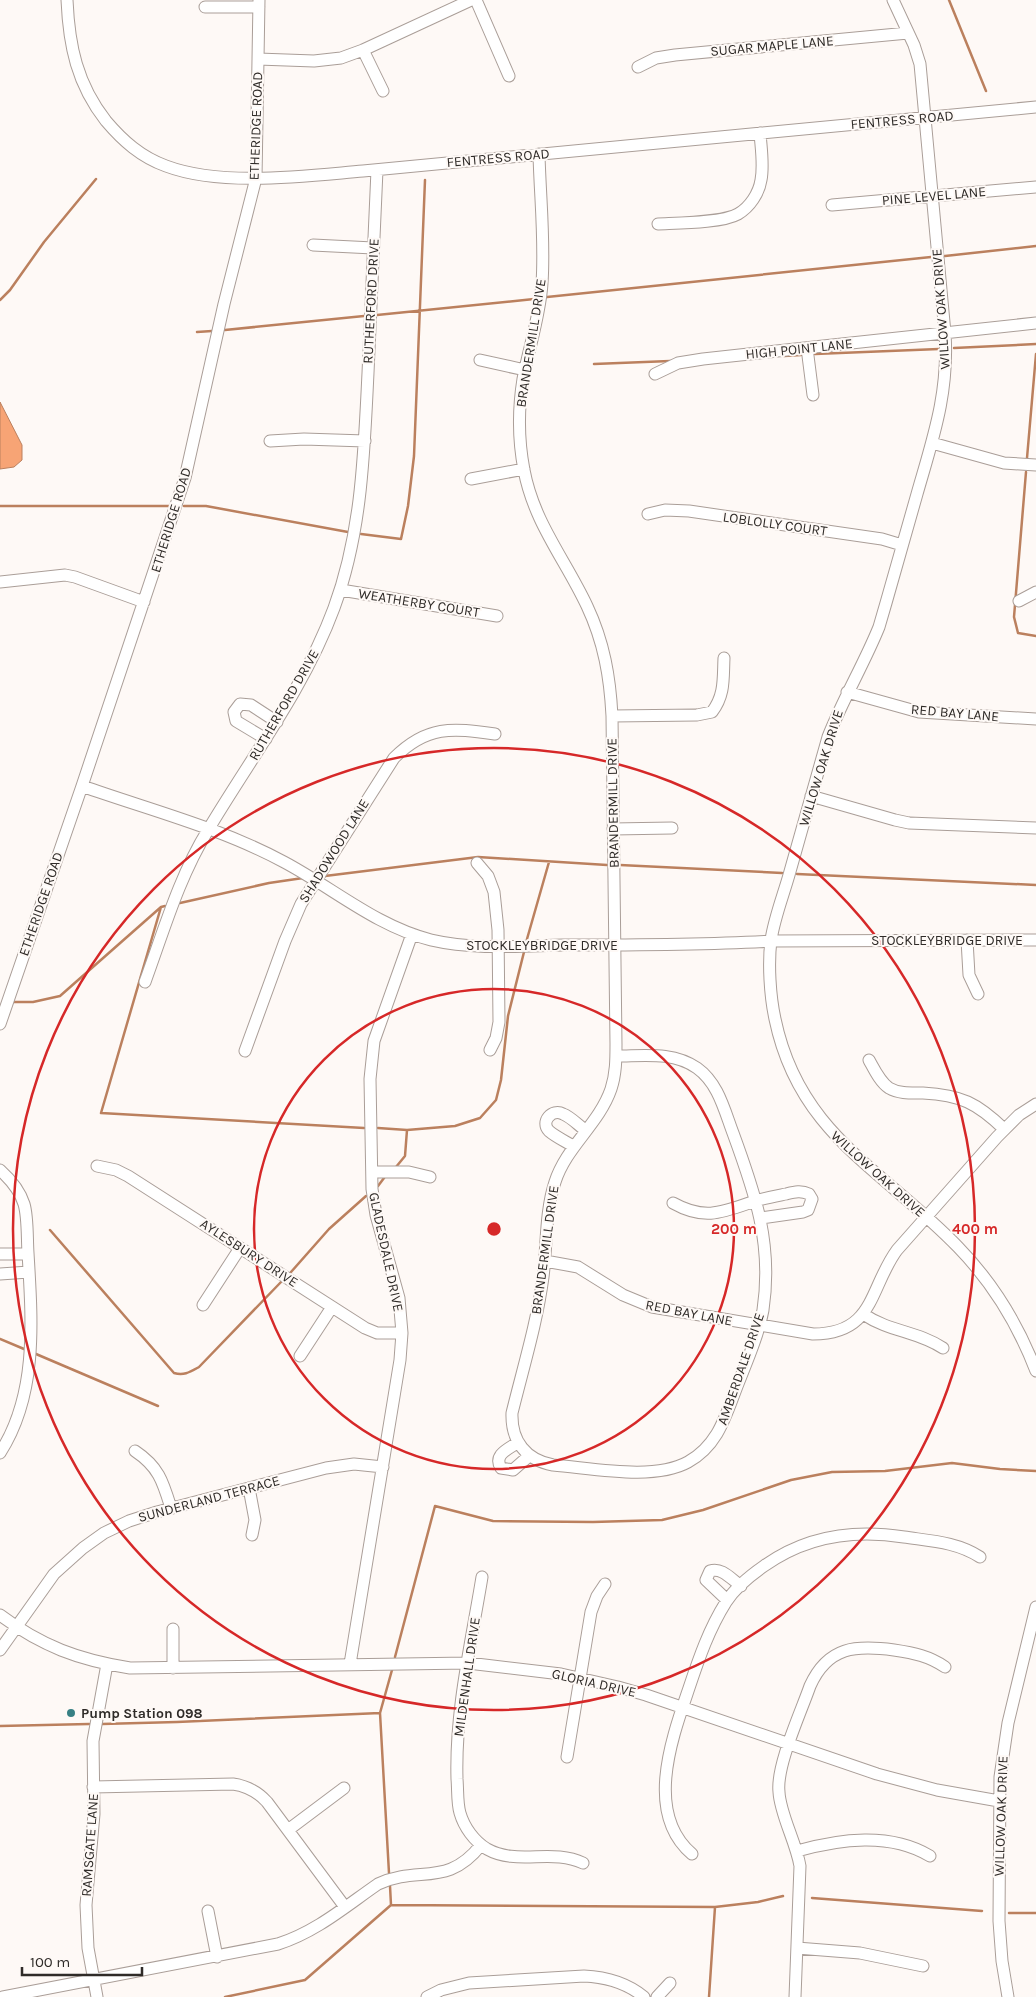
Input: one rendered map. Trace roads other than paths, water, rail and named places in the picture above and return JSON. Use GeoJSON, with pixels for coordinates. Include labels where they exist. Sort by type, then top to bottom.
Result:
{"type":"FeatureCollection","features":[{"type":"Feature","properties":{"kind":"street","name":"FENTRESS ROAD"},"geometry":{"type":"LineString","coordinates":[[67,0],[70,41],[79,74],[100,112],[126,142],[149,159],[182,171],[256,178],[282,178],[1036,107]]}},
{"type":"Feature","properties":{"kind":"street"},"geometry":{"type":"LineString","coordinates":[[258,60],[323,61],[341,58],[363,50],[471,0]]}},
{"type":"Feature","properties":{"kind":"street"},"geometry":{"type":"LineString","coordinates":[[476,0],[509,76]]}},
{"type":"Feature","properties":{"kind":"street","name":"WILLOW OAK DRIVE"},"geometry":{"type":"LineString","coordinates":[[893,0],[920,64],[946,333],[945,389],[932,443],[879,627],[828,736],[771,940],[773,1009],[779,1038],[800,1089],[812,1109],[842,1143],[957,1246],[991,1286],[1018,1330],[1036,1371]]}},
{"type":"Feature","properties":{"kind":"street","name":"ETHERIDGE ROAD"},"geometry":{"type":"LineString","coordinates":[[0,1024],[185,478],[224,304],[256,178],[259,4]]}},
{"type":"Feature","properties":{"kind":"street"},"geometry":{"type":"LineString","coordinates":[[204,7],[259,4]]}},
{"type":"Feature","properties":{"kind":"street","name":"SUGAR MAPLE LANE"},"geometry":{"type":"LineString","coordinates":[[638,67],[662,57],[675,55],[908,33]]}},
{"type":"Feature","properties":{"kind":"street"},"geometry":{"type":"LineString","coordinates":[[363,50],[383,92]]}},
{"type":"Feature","properties":{"kind":"street"},"geometry":{"type":"LineString","coordinates":[[658,224],[726,218],[738,214],[758,193],[761,180],[760,133]]}},
{"type":"Feature","properties":{"kind":"street","name":"BRANDERMILL DRIVE"},"geometry":{"type":"LineString","coordinates":[[523,1449],[511,1424],[512,1413],[539,1304],[552,1192],[565,1158],[600,1111],[610,1090],[614,1079],[616,1056],[612,716],[609,673],[594,622],[536,513],[524,469],[520,442],[519,420],[525,370],[535,331],[542,282],[539,154]]}},
{"type":"Feature","properties":{"kind":"street","name":"RUTHERFORD DRIVE"},"geometry":{"type":"LineString","coordinates":[[145,982],[176,895],[192,857],[307,671],[341,590],[358,518],[363,479],[377,170]]}},
{"type":"Feature","properties":{"kind":"street","name":"PINE LEVEL LANE"},"geometry":{"type":"LineString","coordinates":[[832,206],[1036,187]]}},
{"type":"Feature","properties":{"kind":"street"},"geometry":{"type":"LineString","coordinates":[[313,245],[373,248]]}},
{"type":"Feature","properties":{"kind":"street","name":"HIGH POINT LANE"},"geometry":{"type":"LineString","coordinates":[[655,374],[678,363],[1036,323]]}},
{"type":"Feature","properties":{"kind":"street"},"geometry":{"type":"LineString","coordinates":[[807,348],[813,395]]}},
{"type":"Feature","properties":{"kind":"street"},"geometry":{"type":"LineString","coordinates":[[480,360],[525,370]]}},
{"type":"Feature","properties":{"kind":"street"},"geometry":{"type":"LineString","coordinates":[[270,442],[304,439],[365,442]]}},
{"type":"Feature","properties":{"kind":"street"},"geometry":{"type":"LineString","coordinates":[[932,443],[1004,463],[1036,465]]}},
{"type":"Feature","properties":{"kind":"street"},"geometry":{"type":"LineString","coordinates":[[471,479],[524,469]]}},
{"type":"Feature","properties":{"kind":"street","name":"LOBLOLLY COURT"},"geometry":{"type":"LineString","coordinates":[[648,514],[672,509],[689,511],[882,539],[902,545]]}},
{"type":"Feature","properties":{"kind":"street"},"geometry":{"type":"LineString","coordinates":[[0,582],[65,576],[75,577],[144,602]]}},
{"type":"Feature","properties":{"kind":"street","name":"WEATHERBY COURT"},"geometry":{"type":"LineString","coordinates":[[341,590],[497,616]]}},
{"type":"Feature","properties":{"kind":"street"},"geometry":{"type":"LineString","coordinates":[[1020,601],[1036,592]]}},
{"type":"Feature","properties":{"kind":"street"},"geometry":{"type":"LineString","coordinates":[[612,716],[697,715],[712,712],[719,702],[723,686],[724,658]]}},
{"type":"Feature","properties":{"kind":"street","name":"RED BAY LANE"},"geometry":{"type":"LineString","coordinates":[[847,692],[919,712],[1036,718]]}},
{"type":"Feature","properties":{"kind":"street"},"geometry":{"type":"LineString","coordinates":[[266,739],[236,721],[234,712],[236,708],[240,704],[251,705],[277,722]]}},
{"type":"Feature","properties":{"kind":"street","name":"SHADOWOOD LANE"},"geometry":{"type":"LineString","coordinates":[[245,1051],[285,941],[301,904],[386,768],[410,743],[429,734],[449,729],[495,734]]}},
{"type":"Feature","properties":{"kind":"street","name":"STOCKLEYBRIDGE DRIVE"},"geometry":{"type":"LineString","coordinates":[[82,786],[260,850],[315,880],[384,922],[412,934],[446,942],[498,946],[615,945],[771,940],[1036,940]]}},
{"type":"Feature","properties":{"kind":"street"},"geometry":{"type":"LineString","coordinates":[[811,796],[910,823],[1036,828]]}},
{"type":"Feature","properties":{"kind":"street"},"geometry":{"type":"LineString","coordinates":[[613,829],[672,828]]}},
{"type":"Feature","properties":{"kind":"street"},"geometry":{"type":"LineString","coordinates":[[477,863],[488,876],[494,892],[498,930],[499,1022],[496,1038],[490,1050]]}},
{"type":"Feature","properties":{"kind":"street","name":"GLADESDALE DRIVE"},"geometry":{"type":"LineString","coordinates":[[350,1664],[400,1360],[402,1333],[396,1283],[373,1202],[370,1079],[374,1041],[412,934]]}},
{"type":"Feature","properties":{"kind":"street"},"geometry":{"type":"LineString","coordinates":[[967,940],[969,975],[978,994]]}},
{"type":"Feature","properties":{"kind":"street","name":"AMBERDALE DRIVE"},"geometry":{"type":"LineString","coordinates":[[523,1449],[538,1461],[553,1465],[645,1473],[666,1471],[688,1462],[712,1442],[722,1427],[759,1326],[763,1310],[765,1270],[761,1218],[757,1200],[723,1106],[712,1083],[705,1074],[695,1067],[671,1056],[616,1056]]}},
{"type":"Feature","properties":{"kind":"street"},"geometry":{"type":"LineString","coordinates":[[869,1060],[889,1088],[900,1092],[950,1095],[959,1098],[982,1108],[1004,1129]]}},
{"type":"Feature","properties":{"kind":"street","name":"RED BAY LANE"},"geometry":{"type":"LineString","coordinates":[[544,1261],[578,1267],[623,1295],[652,1307],[759,1326],[826,1334],[841,1330],[864,1314],[869,1307],[890,1259],[926,1217],[1004,1129],[1036,1104]]}},
{"type":"Feature","properties":{"kind":"street"},"geometry":{"type":"LineString","coordinates":[[573,1146],[549,1130],[546,1126],[546,1119],[551,1114],[557,1112],[563,1114],[585,1130]]}},
{"type":"Feature","properties":{"kind":"street","name":"AYLESBURY DRIVE"},"geometry":{"type":"LineString","coordinates":[[97,1166],[116,1170],[128,1176],[365,1328],[377,1333],[402,1333]]}},
{"type":"Feature","properties":{"kind":"street"},"geometry":{"type":"LineString","coordinates":[[0,1170],[18,1190],[25,1204],[30,1340],[27,1387],[21,1410],[13,1431],[0,1453]]}},
{"type":"Feature","properties":{"kind":"street"},"geometry":{"type":"LineString","coordinates":[[372,1172],[409,1172],[430,1178]]}},
{"type":"Feature","properties":{"kind":"street"},"geometry":{"type":"LineString","coordinates":[[673,1203],[690,1211],[715,1214],[734,1210],[757,1200],[797,1192],[809,1194],[812,1199],[811,1204],[804,1212],[761,1218]]}},
{"type":"Feature","properties":{"kind":"street"},"geometry":{"type":"LineString","coordinates":[[202,1305],[240,1248]]}},
{"type":"Feature","properties":{"kind":"street"},"geometry":{"type":"LineString","coordinates":[[0,1254],[28,1254]]}},
{"type":"Feature","properties":{"kind":"street"},"geometry":{"type":"LineString","coordinates":[[0,1274],[29,1272]]}},
{"type":"Feature","properties":{"kind":"street"},"geometry":{"type":"LineString","coordinates":[[300,1356],[332,1307]]}},
{"type":"Feature","properties":{"kind":"street"},"geometry":{"type":"LineString","coordinates":[[864,1314],[880,1324],[901,1332],[923,1337],[942,1348]]}},
{"type":"Feature","properties":{"kind":"street"},"geometry":{"type":"LineString","coordinates":[[135,1451],[154,1466],[161,1477],[172,1508]]}},
{"type":"Feature","properties":{"kind":"street","name":"SUNDERLAND TERRACE"},"geometry":{"type":"LineString","coordinates":[[0,1650],[54,1574],[83,1548],[104,1533],[129,1521],[248,1488],[347,1464],[383,1467]]}},
{"type":"Feature","properties":{"kind":"street"},"geometry":{"type":"LineString","coordinates":[[248,1488],[255,1520],[252,1535]]}},
{"type":"Feature","properties":{"kind":"street"},"geometry":{"type":"LineString","coordinates":[[692,1854],[676,1838],[671,1827],[666,1802],[668,1755],[707,1637],[727,1600],[740,1586],[782,1554],[817,1540],[845,1534],[889,1534],[952,1544],[980,1557]]}},
{"type":"Feature","properties":{"kind":"street"},"geometry":{"type":"LineString","coordinates":[[727,1600],[706,1580],[710,1571],[722,1571],[740,1586]]}},
{"type":"Feature","properties":{"kind":"street","name":"MILDENHALL DRIVE"},"geometry":{"type":"LineString","coordinates":[[482,1577],[459,1716],[457,1744],[458,1802],[460,1813],[464,1824],[481,1845],[499,1854],[510,1857],[558,1856],[583,1863]]}},
{"type":"Feature","properties":{"kind":"street"},"geometry":{"type":"LineString","coordinates":[[567,1757],[593,1606],[605,1584]]}},
{"type":"Feature","properties":{"kind":"street","name":"WILLOW OAK DRIVE"},"geometry":{"type":"LineString","coordinates":[[1008,1997],[1002,1961],[999,1921],[998,1801],[1004,1743],[1036,1607]]}},
{"type":"Feature","properties":{"kind":"street","name":"GLORIA DRIVE"},"geometry":{"type":"LineString","coordinates":[[0,1615],[44,1644],[70,1655],[130,1668],[468,1662],[531,1669],[580,1678],[627,1689],[896,1780],[937,1790],[998,1801]]}},
{"type":"Feature","properties":{"kind":"street"},"geometry":{"type":"LineString","coordinates":[[173,1629],[173,1668]]}},
{"type":"Feature","properties":{"kind":"street"},"geometry":{"type":"LineString","coordinates":[[795,1997],[800,1866],[778,1793],[780,1773],[815,1675],[826,1662],[839,1653],[854,1648],[870,1646],[925,1656],[945,1667]]}},
{"type":"Feature","properties":{"kind":"street","name":"RAMSGATE LANE"},"geometry":{"type":"LineString","coordinates":[[97,1997],[88,1948],[86,1905],[94,1822],[94,1732],[107,1664]]}},
{"type":"Feature","properties":{"kind":"street"},"geometry":{"type":"LineString","coordinates":[[93,1787],[242,1785],[261,1795],[345,1907]]}},
{"type":"Feature","properties":{"kind":"street"},"geometry":{"type":"LineString","coordinates":[[288,1830],[344,1788]]}},
{"type":"Feature","properties":{"kind":"street"},"geometry":{"type":"LineString","coordinates":[[797,1851],[827,1844],[867,1840],[899,1842],[913,1846],[930,1856]]}},
{"type":"Feature","properties":{"kind":"street"},"geometry":{"type":"LineString","coordinates":[[3,1997],[278,1944],[296,1938],[317,1927],[385,1880],[449,1871],[469,1859],[481,1845]]}},
{"type":"Feature","properties":{"kind":"street"},"geometry":{"type":"LineString","coordinates":[[208,1911],[217,1956]]}},
{"type":"Feature","properties":{"kind":"street"},"geometry":{"type":"LineString","coordinates":[[797,1948],[860,1953],[924,1966]]}},
{"type":"Feature","properties":{"kind":"street"},"geometry":{"type":"LineString","coordinates":[[427,1997],[441,1990],[469,1983],[584,1976],[602,1978],[619,1983],[644,1997]]}},
{"type":"Feature","properties":{"kind":"street"},"geometry":{"type":"LineString","coordinates":[[657,1997],[670,1983]]}},
{"type":"Feature","properties":{"kind":"waterway"},"geometry":{"type":"LineString","coordinates":[[949,0],[986,91]]}},
{"type":"Feature","properties":{"kind":"waterway"},"geometry":{"type":"LineString","coordinates":[[0,300],[10,290],[44,242],[96,179]]}},
{"type":"Feature","properties":{"kind":"waterway"},"geometry":{"type":"LineString","coordinates":[[361,534],[401,539],[408,506],[414,456],[425,180]]}},
{"type":"Feature","properties":{"kind":"waterway"},"geometry":{"type":"LineString","coordinates":[[945,256],[1036,246]]}},
{"type":"Feature","properties":{"kind":"waterway"},"geometry":{"type":"LineString","coordinates":[[547,297],[931,257]]}},
{"type":"Feature","properties":{"kind":"waterway"},"geometry":{"type":"LineString","coordinates":[[377,315],[534,299]]}},
{"type":"Feature","properties":{"kind":"waterway"},"geometry":{"type":"LineString","coordinates":[[225,330],[364,316]]}},
{"type":"Feature","properties":{"kind":"waterway"},"geometry":{"type":"LineString","coordinates":[[197,332],[212,331]]}},
{"type":"Feature","properties":{"kind":"waterway"},"geometry":{"type":"LineString","coordinates":[[954,348],[1036,344]]}},
{"type":"Feature","properties":{"kind":"waterway"},"geometry":{"type":"LineString","coordinates":[[815,354],[939,349]]}},
{"type":"Feature","properties":{"kind":"waterway"},"geometry":{"type":"LineString","coordinates":[[1027,458],[1036,354]]}},
{"type":"Feature","properties":{"kind":"waterway"},"geometry":{"type":"LineString","coordinates":[[784,356],[801,355]]}},
{"type":"Feature","properties":{"kind":"waterway"},"geometry":{"type":"LineString","coordinates":[[594,364],[670,361]]}},
{"type":"Feature","properties":{"kind":"waterway"},"geometry":{"type":"LineString","coordinates":[[1026,472],[1014,617],[1018,633],[1036,636]]}},
{"type":"Feature","properties":{"kind":"waterway"},"geometry":{"type":"LineString","coordinates":[[0,506],[170,506]]}},
{"type":"Feature","properties":{"kind":"waterway"},"geometry":{"type":"LineString","coordinates":[[184,506],[206,506],[348,532]]}},
{"type":"Feature","properties":{"kind":"waterway"},"geometry":{"type":"LineString","coordinates":[[325,876],[478,857],[607,865]]}},
{"type":"Feature","properties":{"kind":"waterway"},"geometry":{"type":"LineString","coordinates":[[527,939],[549,862]]}},
{"type":"Feature","properties":{"kind":"waterway"},"geometry":{"type":"LineString","coordinates":[[620,865],[782,873]]}},
{"type":"Feature","properties":{"kind":"waterway"},"geometry":{"type":"LineString","coordinates":[[797,874],[1036,885]]}},
{"type":"Feature","properties":{"kind":"waterway"},"geometry":{"type":"LineString","coordinates":[[180,903],[269,883],[303,878]]}},
{"type":"Feature","properties":{"kind":"waterway"},"geometry":{"type":"LineString","coordinates":[[14,1002],[33,1002],[60,996],[161,907],[165,906]]}},
{"type":"Feature","properties":{"kind":"waterway"},"geometry":{"type":"LineString","coordinates":[[161,907],[101,1113],[364,1128]]}},
{"type":"Feature","properties":{"kind":"waterway"},"geometry":{"type":"LineString","coordinates":[[378,1128],[407,1130],[455,1126],[480,1118],[496,1100],[501,1080],[508,1016],[524,952]]}},
{"type":"Feature","properties":{"kind":"waterway"},"geometry":{"type":"LineString","coordinates":[[396,1167],[405,1156],[407,1130]]}},
{"type":"Feature","properties":{"kind":"waterway"},"geometry":{"type":"LineString","coordinates":[[378,1186],[384,1178]]}},
{"type":"Feature","properties":{"kind":"waterway"},"geometry":{"type":"LineString","coordinates":[[291,1272],[329,1229],[366,1196]]}},
{"type":"Feature","properties":{"kind":"waterway"},"geometry":{"type":"LineString","coordinates":[[50,1230],[174,1373],[178,1374],[187,1373],[199,1367],[281,1282]]}},
{"type":"Feature","properties":{"kind":"waterway"},"geometry":{"type":"LineString","coordinates":[[0,1339],[24,1349]]}},
{"type":"Feature","properties":{"kind":"waterway"},"geometry":{"type":"LineString","coordinates":[[36,1354],[158,1406]]}},
{"type":"Feature","properties":{"kind":"waterway"},"geometry":{"type":"LineString","coordinates":[[395,1657],[435,1506],[493,1521],[593,1522],[662,1520],[703,1510],[791,1480],[832,1472],[885,1471],[952,1463],[1036,1471]]}},
{"type":"Feature","properties":{"kind":"waterway"},"geometry":{"type":"LineString","coordinates":[[389,1873],[380,1713],[392,1670]]}},
{"type":"Feature","properties":{"kind":"waterway"},"geometry":{"type":"LineString","coordinates":[[102,1724],[380,1713]]}},
{"type":"Feature","properties":{"kind":"waterway"},"geometry":{"type":"LineString","coordinates":[[0,1726],[89,1724]]}},
{"type":"Feature","properties":{"kind":"waterway"},"geometry":{"type":"LineString","coordinates":[[390,1886],[391,1905]]}},
{"type":"Feature","properties":{"kind":"waterway"},"geometry":{"type":"LineString","coordinates":[[225,1997],[305,1980],[391,1905],[715,1907],[758,1902],[783,1896]]}},
{"type":"Feature","properties":{"kind":"waterway"},"geometry":{"type":"LineString","coordinates":[[812,1898],[982,1911]]}},
{"type":"Feature","properties":{"kind":"waterway"},"geometry":{"type":"LineString","coordinates":[[709,1997],[715,1907]]}},
{"type":"Feature","properties":{"kind":"waterway"},"geometry":{"type":"LineString","coordinates":[[1009,1913],[1036,1913]]}},
{"type":"Feature","properties":{"kind":"place","name":"Pump Station 098"},"geometry":{"type":"Point","coordinates":[71,1713]}}]}
